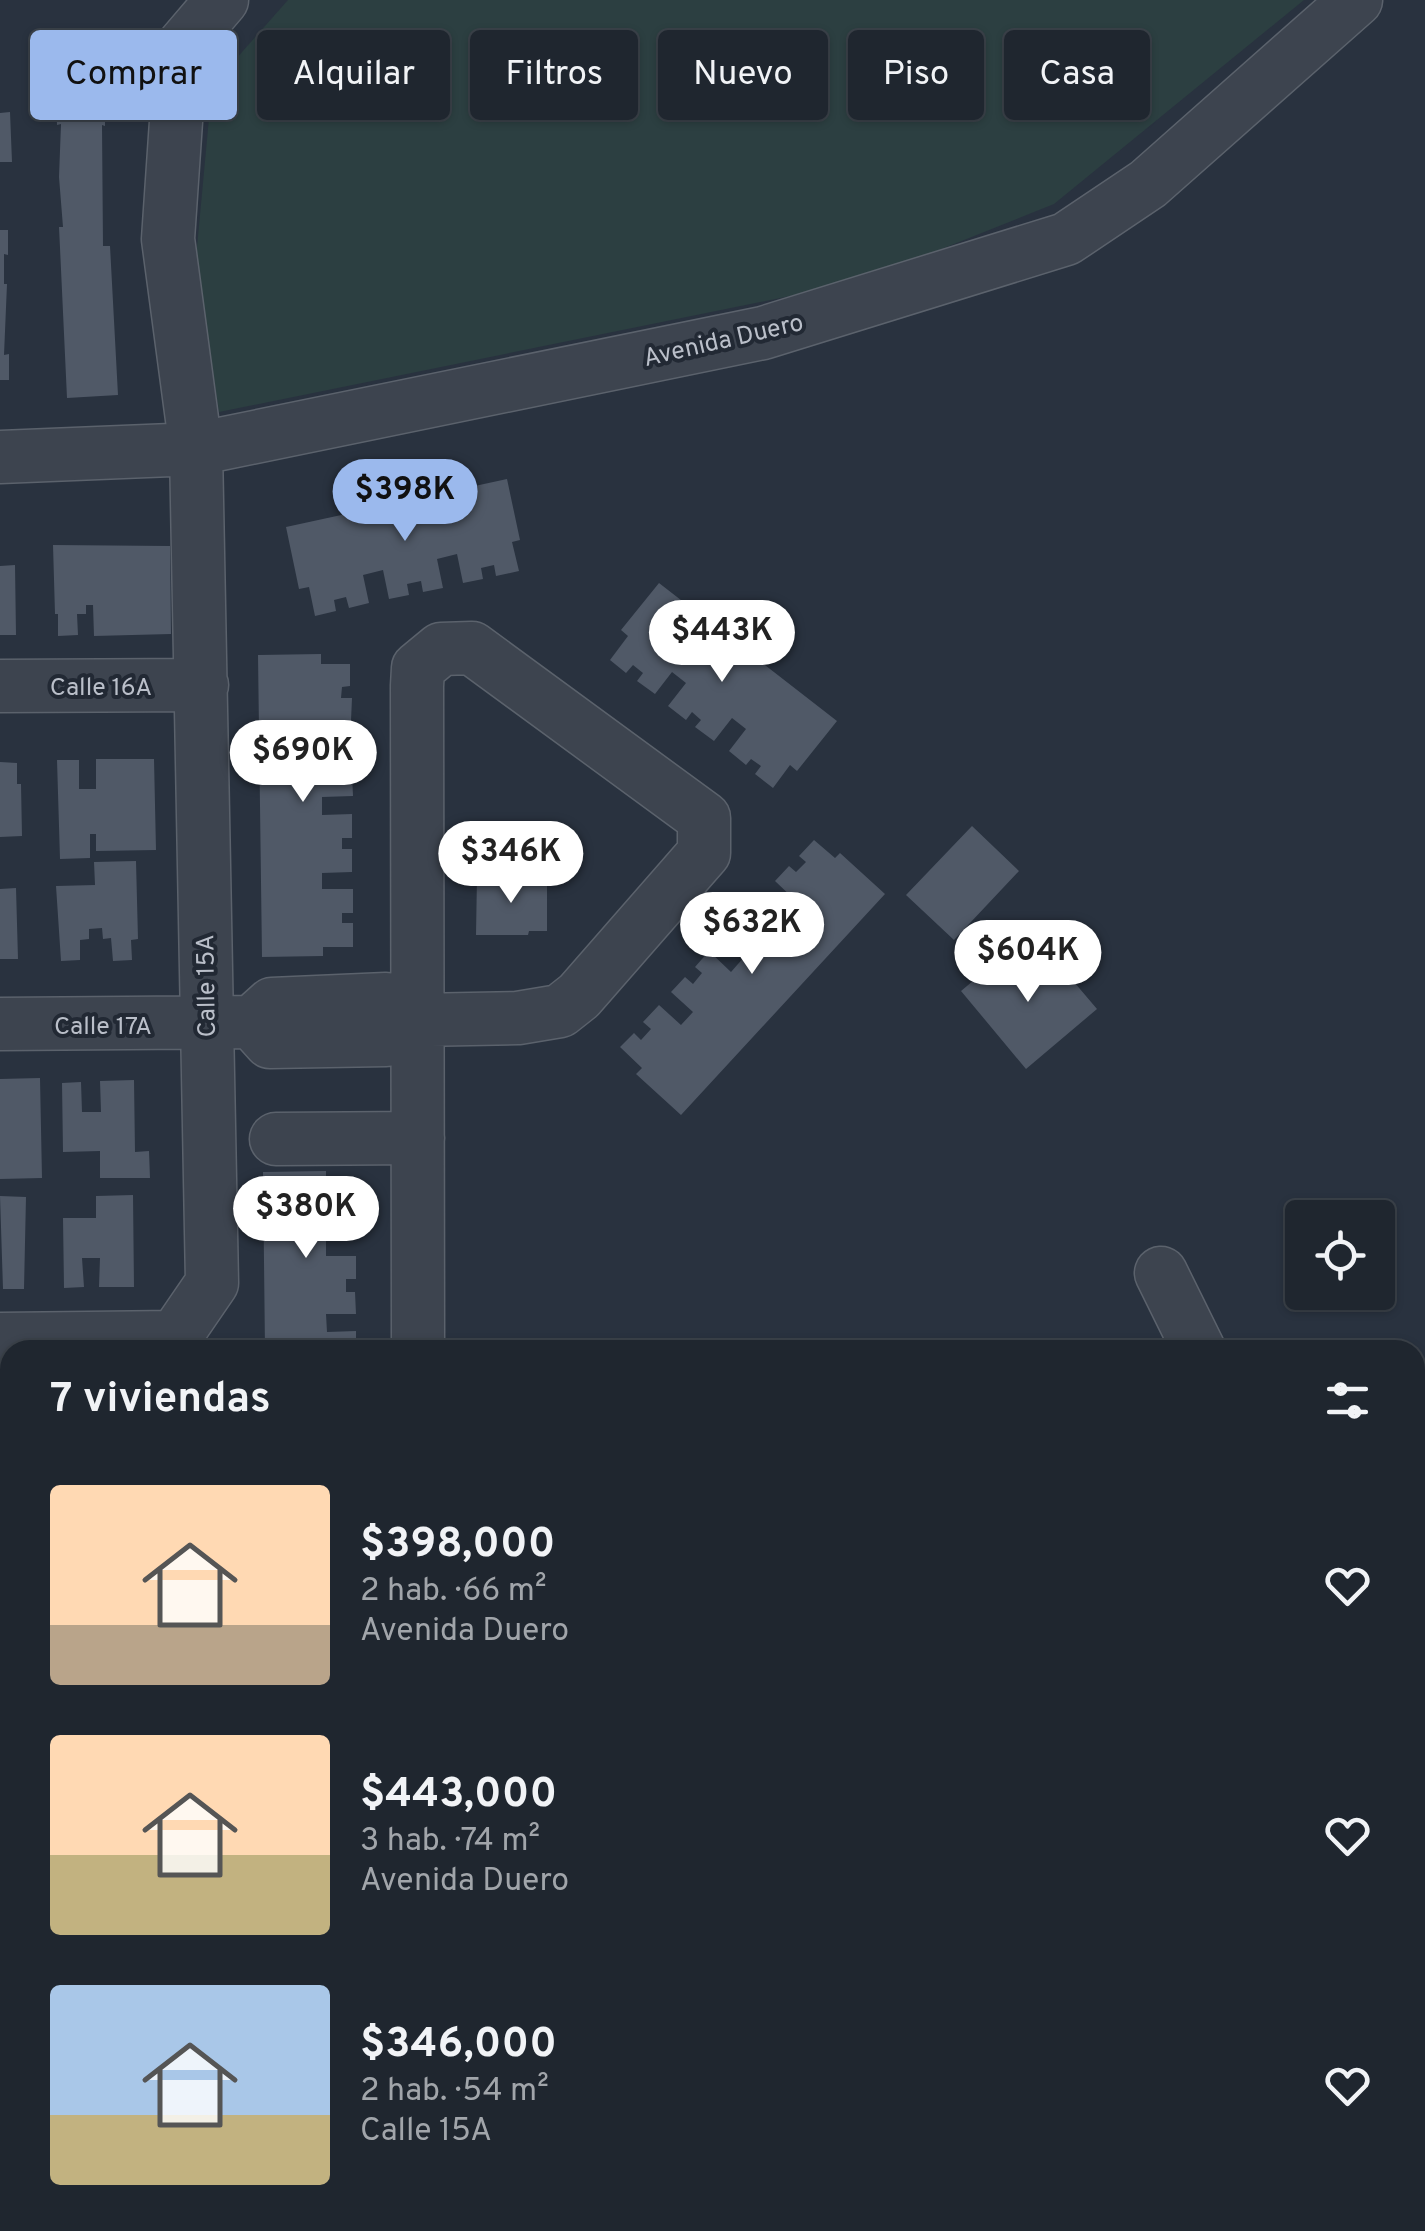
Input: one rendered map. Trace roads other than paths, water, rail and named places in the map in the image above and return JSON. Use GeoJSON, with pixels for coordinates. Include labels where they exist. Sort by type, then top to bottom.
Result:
{"type":"FeatureCollection","features":[{"type":"Feature","properties":{"kind":"street","name":"Calle 15A"},"geometry":{"type":"LineString","coordinates":[[0,1339],[175,1336],[212,1283],[229,1024],[202,685],[196,449],[168,239],[181,48],[222,0]]}},
{"type":"Feature","properties":{"kind":"street","name":"Avenida Duero"},"geometry":{"type":"LineString","coordinates":[[0,457],[196,449],[763,333],[1066,238],[1148,184],[1356,0]]}},
{"type":"Feature","properties":{"kind":"street"},"geometry":{"type":"LineString","coordinates":[[229,1024],[270,1042],[386,1040],[412,1020],[518,1018],[560,1011],[578,996],[704,853],[704,818],[472,648],[441,650],[418,668],[412,1020],[418,1138],[418,1340]]}},
{"type":"Feature","properties":{"kind":"street","name":"Calle 16A"},"geometry":{"type":"LineString","coordinates":[[0,686],[202,685]]}},
{"type":"Feature","properties":{"kind":"street","name":"Calle 17A"},"geometry":{"type":"LineString","coordinates":[[0,1024],[229,1024]]}},
{"type":"Feature","properties":{"kind":"street"},"geometry":{"type":"LineString","coordinates":[[276,1139],[418,1138]]}},
{"type":"Feature","properties":{"kind":"street"},"geometry":{"type":"LineString","coordinates":[[1160,1273],[1194,1340]]}}]}
